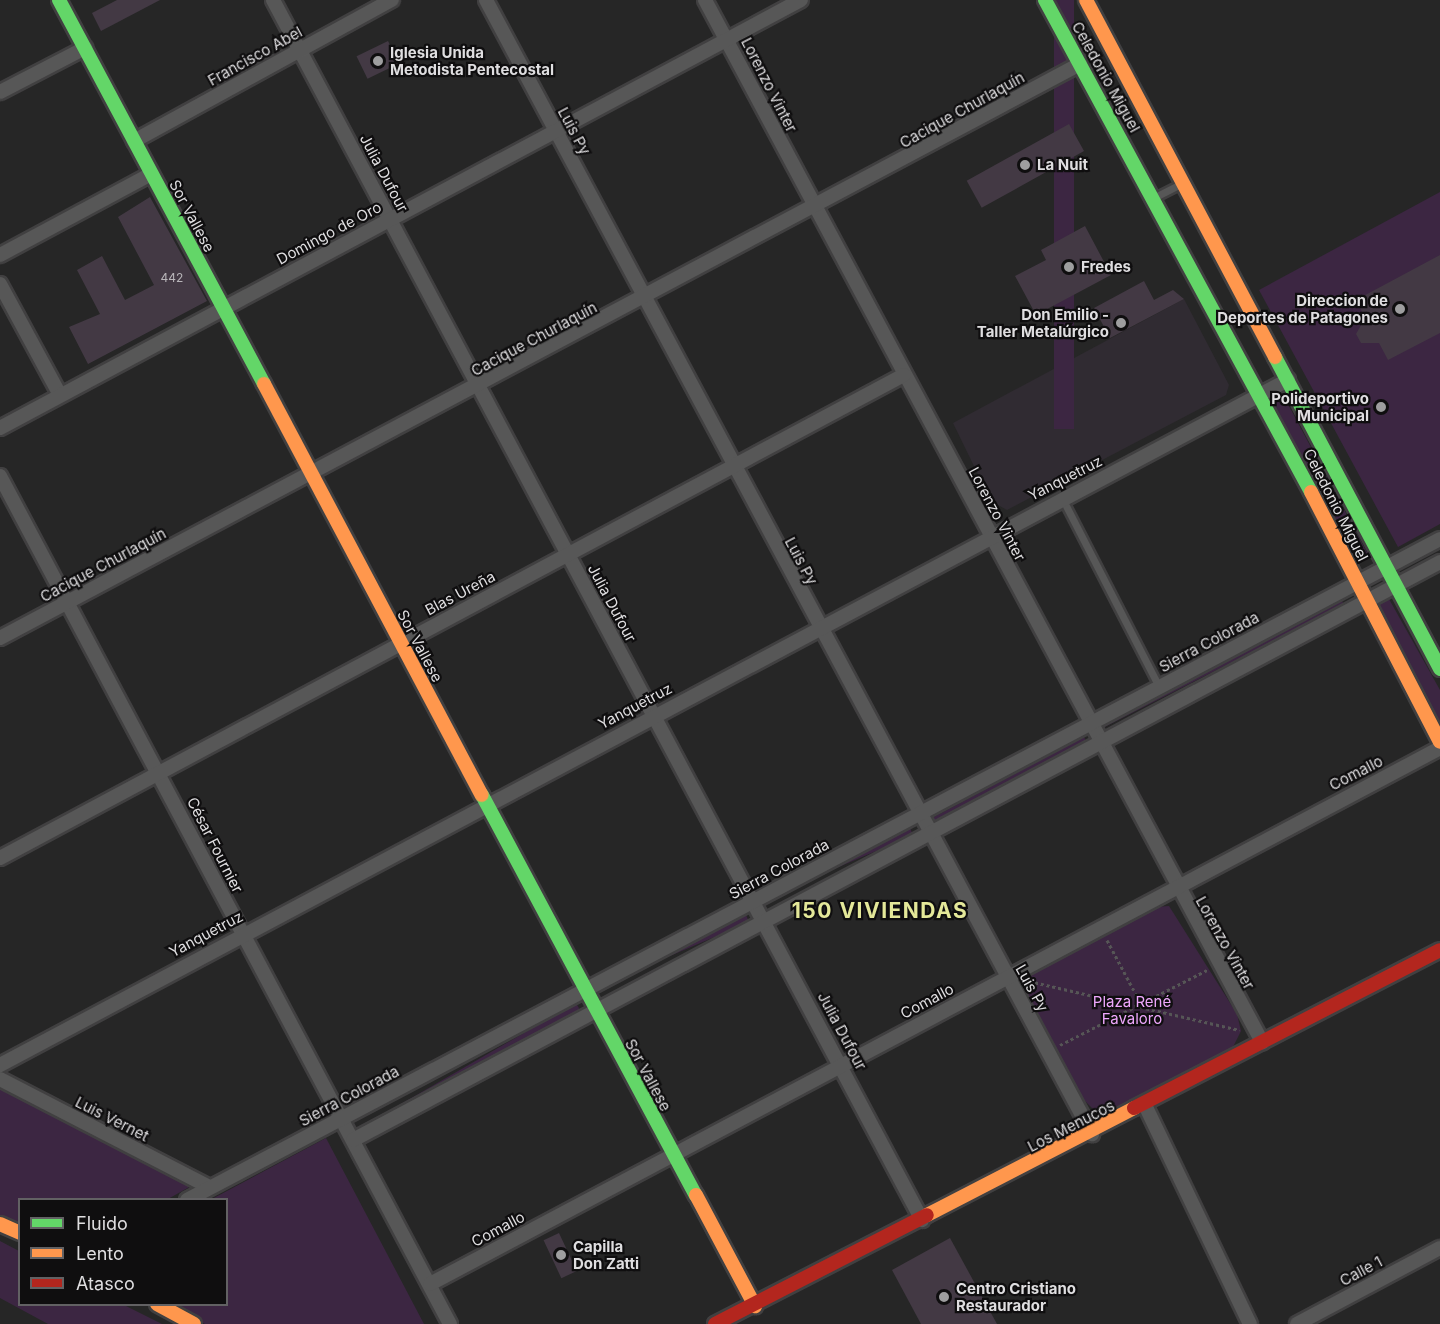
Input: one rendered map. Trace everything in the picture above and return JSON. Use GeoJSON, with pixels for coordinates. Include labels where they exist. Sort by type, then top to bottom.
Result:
{"type":"FeatureCollection","features":[{"type":"Feature","properties":{"kind":"street","name":"Sor Vallese"},"geometry":{"type":"LineString","coordinates":[[59,0],[310,476],[754,1306]]}},
{"type":"Feature","properties":{"kind":"street","name":"Julia Dufour"},"geometry":{"type":"LineString","coordinates":[[273,0],[653,715],[755,900],[922,1220]]}},
{"type":"Feature","properties":{"kind":"street","name":"Francisco Abel"},"geometry":{"type":"LineString","coordinates":[[134,141],[392,0]]}},
{"type":"Feature","properties":{"kind":"street","name":"Luis Py"},"geometry":{"type":"LineString","coordinates":[[486,0],[818,627],[1092,1134]]}},
{"type":"Feature","properties":{"kind":"street","name":"Lorenzo Vinter"},"geometry":{"type":"LineString","coordinates":[[705,0],[814,210],[990,535],[1098,744],[1217,965],[1262,1042]]}},
{"type":"Feature","properties":{"kind":"street","name":"Domingo de Oro"},"geometry":{"type":"LineString","coordinates":[[0,428],[801,0]]}},
{"type":"Feature","properties":{"kind":"street","name":"Celedonio Miguel"},"geometry":{"type":"LineString","coordinates":[[1045,0],[1261,394],[1358,582],[1365,602],[1440,742]]}},
{"type":"Feature","properties":{"kind":"street","name":"Celedonio Miguel"},"geometry":{"type":"LineString","coordinates":[[1086,0],[1440,669]]}},
{"type":"Feature","properties":{"kind":"street"},"geometry":{"type":"LineString","coordinates":[[0,92],[84,48]]}},
{"type":"Feature","properties":{"kind":"street","name":"Cacique Churlaquín"},"geometry":{"type":"LineString","coordinates":[[0,638],[814,210],[1080,64]]}},
{"type":"Feature","properties":{"kind":"street"},"geometry":{"type":"LineString","coordinates":[[0,255],[151,174]]}},
{"type":"Feature","properties":{"kind":"street"},"geometry":{"type":"LineString","coordinates":[[0,284],[60,395]]}},
{"type":"Feature","properties":{"kind":"street","name":"Blas Ureña"},"geometry":{"type":"LineString","coordinates":[[0,858],[904,375]]}},
{"type":"Feature","properties":{"kind":"street","name":"Yanquetruz"},"geometry":{"type":"LineString","coordinates":[[0,1065],[990,535],[1288,380]]}},
{"type":"Feature","properties":{"kind":"street","name":"César Fournier"},"geometry":{"type":"LineString","coordinates":[[0,476],[450,1324]]}},
{"type":"Feature","properties":{"kind":"street","name":"Sierra Colorada"},"geometry":{"type":"LineString","coordinates":[[190,1198],[1440,539]]}},
{"type":"Feature","properties":{"kind":"street"},"geometry":{"type":"LineString","coordinates":[[353,1140],[1440,562]]}},
{"type":"Feature","properties":{"kind":"street","name":"Comallo"},"geometry":{"type":"LineString","coordinates":[[430,1284],[1174,886],[1440,748]]}},
{"type":"Feature","properties":{"kind":"street","name":"Los Menucos"},"geometry":{"type":"LineString","coordinates":[[715,1324],[1092,1134],[1262,1042],[1440,950]]}},
{"type":"Feature","properties":{"kind":"street","name":"Luis Vernet"},"geometry":{"type":"LineString","coordinates":[[0,1079],[209,1187]]}},
{"type":"Feature","properties":{"kind":"street"},"geometry":{"type":"LineString","coordinates":[[1146,1105],[1250,1324]]}},
{"type":"Feature","properties":{"kind":"street"},"geometry":{"type":"LineString","coordinates":[[0,1224],[18,1232]]}},
{"type":"Feature","properties":{"kind":"street","name":"Calle 1"},"geometry":{"type":"LineString","coordinates":[[1297,1324],[1440,1248]]}},
{"type":"Feature","properties":{"kind":"street"},"geometry":{"type":"LineString","coordinates":[[159,1306],[194,1324]]}},
{"type":"Feature","properties":{"kind":"lane"},"geometry":{"type":"LineString","coordinates":[[1153,198],[1183,183]]}},
{"type":"Feature","properties":{"kind":"lane"},"geometry":{"type":"LineString","coordinates":[[1062,498],[1159,687]]}},
{"type":"Feature","properties":{"kind":"path"},"geometry":{"type":"LineString","coordinates":[[1100,927],[1141,1004]]}},
{"type":"Feature","properties":{"kind":"path"},"geometry":{"type":"LineString","coordinates":[[1048,1051],[1217,965]]}},
{"type":"Feature","properties":{"kind":"path"},"geometry":{"type":"LineString","coordinates":[[1007,977],[1141,1004],[1232,1026],[1262,1042]]}},
{"type":"Feature","properties":{"kind":"shaded area"},"geometry":{"type":"Polygon","coordinates":[[[1184,299],[1229,385],[1226,395],[1007,510],[991,501],[953,423],[1184,299]]]}},
{"type":"Feature","properties":{"kind":"green space"},"geometry":{"type":"Polygon","coordinates":[[[1054,0],[1074,0],[1074,429],[1054,429],[1054,0]]]}},
{"type":"Feature","properties":{"kind":"green space","name":"Polideportivo Municipal"},"geometry":{"type":"Polygon","coordinates":[[[1440,192],[1440,524],[1398,547],[1259,290],[1440,192]]]}},
{"type":"Feature","properties":{"kind":"green space"},"geometry":{"type":"Polygon","coordinates":[[[1281,391],[1368,554],[1354,562],[1267,399],[1281,391]]]}},
{"type":"Feature","properties":{"kind":"green space"},"geometry":{"type":"Polygon","coordinates":[[[1340,597],[1344,605],[1104,728],[1099,720],[1340,597]]]}},
{"type":"Feature","properties":{"kind":"green space"},"geometry":{"type":"Polygon","coordinates":[[[1389,599],[1440,690],[1440,726],[1374,607],[1389,599]]]}},
{"type":"Feature","properties":{"kind":"green space"},"geometry":{"type":"Polygon","coordinates":[[[1084,737],[1087,743],[934,826],[930,819],[1084,737]]]}},
{"type":"Feature","properties":{"kind":"green space"},"geometry":{"type":"Polygon","coordinates":[[[910,828],[913,835],[762,899],[759,892],[910,828]]]}},
{"type":"Feature","properties":{"kind":"green space","name":"Plaza René Favaloro"},"geometry":{"type":"Polygon","coordinates":[[[1169,906],[1237,1014],[1241,1031],[1233,1047],[1111,1111],[1094,1110],[1082,1098],[1026,997],[1026,983],[1035,971],[1156,907],[1169,906]]]}},
{"type":"Feature","properties":{"kind":"green space"},"geometry":{"type":"Polygon","coordinates":[[[746,915],[749,922],[596,987],[593,980],[746,915]]]}},
{"type":"Feature","properties":{"kind":"green space"},"geometry":{"type":"Polygon","coordinates":[[[576,1003],[580,1010],[357,1138],[353,1132],[576,1003]]]}},
{"type":"Feature","properties":{"kind":"green space"},"geometry":{"type":"Polygon","coordinates":[[[0,1089],[191,1186],[170,1198],[18,1198],[18,1227],[0,1218],[0,1089]]]}},
{"type":"Feature","properties":{"kind":"green space"},"geometry":{"type":"Polygon","coordinates":[[[326,1138],[424,1324],[205,1324],[169,1306],[228,1306],[228,1198],[214,1198],[326,1138]]]}},
{"type":"Feature","properties":{"kind":"green space"},"geometry":{"type":"Polygon","coordinates":[[[0,1241],[18,1250],[18,1306],[126,1306],[162,1324],[48,1324],[0,1298],[0,1241]]]}},
{"type":"Feature","properties":{"kind":"building"},"geometry":{"type":"Polygon","coordinates":[[[117,0],[160,0],[101,31],[92,13],[117,0]]]}},
{"type":"Feature","properties":{"kind":"building","name":"Iglesia Unida Metodista Pentecostal"},"geometry":{"type":"Polygon","coordinates":[[[388,41],[399,63],[368,79],[357,56],[388,41]]]}},
{"type":"Feature","properties":{"kind":"building","name":"La Nuit"},"geometry":{"type":"Polygon","coordinates":[[[1069,124],[1084,151],[982,208],[967,181],[1069,124]]]}},
{"type":"Feature","properties":{"kind":"building"},"geometry":{"type":"Polygon","coordinates":[[[150,197],[207,301],[88,364],[69,327],[100,314],[77,270],[102,256],[125,300],[154,285],[118,217],[150,197]]]}},
{"type":"Feature","properties":{"kind":"building","name":"Fredes"},"geometry":{"type":"Polygon","coordinates":[[[1085,226],[1111,275],[1036,315],[1015,276],[1046,260],[1041,250],[1085,226]]]}},
{"type":"Feature","properties":{"kind":"building","name":"Direccion de Deportes de Patagones"},"geometry":{"type":"Polygon","coordinates":[[[1440,255],[1440,333],[1388,360],[1379,343],[1361,343],[1356,334],[1365,318],[1356,300],[1440,255]]]}},
{"type":"Feature","properties":{"kind":"building","name":"Don Emilio - Taller Metalúrgico"},"geometry":{"type":"Polygon","coordinates":[[[1144,281],[1154,300],[1173,290],[1184,299],[1110,338],[1094,308],[1144,281]]]}},
{"type":"Feature","properties":{"kind":"building","name":"Capilla Don Zatti"},"geometry":{"type":"Polygon","coordinates":[[[559,1233],[577,1271],[561,1278],[544,1240],[559,1233]]]}},
{"type":"Feature","properties":{"kind":"building","name":"Centro Cristiano Restaurador"},"geometry":{"type":"Polygon","coordinates":[[[950,1238],[997,1324],[921,1324],[892,1270],[950,1238]]]}},
{"type":"Feature","properties":{"kind":"traffic: fast"},"geometry":{"type":"LineString","coordinates":[[59,0],[264,384]]}},
{"type":"Feature","properties":{"kind":"traffic: fast"},"geometry":{"type":"LineString","coordinates":[[1045,0],[1311,492]]}},
{"type":"Feature","properties":{"kind":"traffic: fast"},"geometry":{"type":"LineString","coordinates":[[1275,357],[1440,669]]}},
{"type":"Feature","properties":{"kind":"traffic: fast"},"geometry":{"type":"LineString","coordinates":[[482,795],[696,1195]]}},
{"type":"Feature","properties":{"kind":"traffic: slow"},"geometry":{"type":"LineString","coordinates":[[1086,0],[1275,357]]}},
{"type":"Feature","properties":{"kind":"traffic: slow"},"geometry":{"type":"LineString","coordinates":[[264,384],[482,795]]}},
{"type":"Feature","properties":{"kind":"traffic: slow"},"geometry":{"type":"LineString","coordinates":[[1311,492],[1440,742]]}},
{"type":"Feature","properties":{"kind":"traffic: slow"},"geometry":{"type":"LineString","coordinates":[[927,1215],[1134,1108]]}},
{"type":"Feature","properties":{"kind":"traffic: slow"},"geometry":{"type":"LineString","coordinates":[[696,1195],[755,1306]]}},
{"type":"Feature","properties":{"kind":"traffic: slow"},"geometry":{"type":"LineString","coordinates":[[0,1224],[18,1232]]}},
{"type":"Feature","properties":{"kind":"traffic: slow"},"geometry":{"type":"LineString","coordinates":[[161,1306],[194,1324]]}},
{"type":"Feature","properties":{"kind":"traffic: jam"},"geometry":{"type":"LineString","coordinates":[[1134,1108],[1440,950]]}},
{"type":"Feature","properties":{"kind":"traffic: jam"},"geometry":{"type":"LineString","coordinates":[[715,1324],[927,1215]]}},
{"type":"Feature","properties":{"kind":"place","name":"Iglesia Unida Metodista Pentecostal"},"geometry":{"type":"Point","coordinates":[378,61]}},
{"type":"Feature","properties":{"kind":"place","name":"La Nuit"},"geometry":{"type":"Point","coordinates":[1025,165]}},
{"type":"Feature","properties":{"kind":"place","name":"Fredes"},"geometry":{"type":"Point","coordinates":[1069,267]}},
{"type":"Feature","properties":{"kind":"place","name":"Direccion de Deportes de Patagones"},"geometry":{"type":"Point","coordinates":[1400,309]}},
{"type":"Feature","properties":{"kind":"place","name":"Don Emilio - Taller Metalúrgico"},"geometry":{"type":"Point","coordinates":[1121,323]}},
{"type":"Feature","properties":{"kind":"place","name":"Polideportivo Municipal"},"geometry":{"type":"Point","coordinates":[1381,407]}},
{"type":"Feature","properties":{"kind":"place","name":"Capilla Don Zatti"},"geometry":{"type":"Point","coordinates":[561,1255]}},
{"type":"Feature","properties":{"kind":"place","name":"Centro Cristiano Restaurador"},"geometry":{"type":"Point","coordinates":[944,1297]}},
{"type":"Feature","properties":{"kind":"district","name":"150 VIVIENDAS"},"geometry":{"type":"Point","coordinates":[880,911]}}]}
